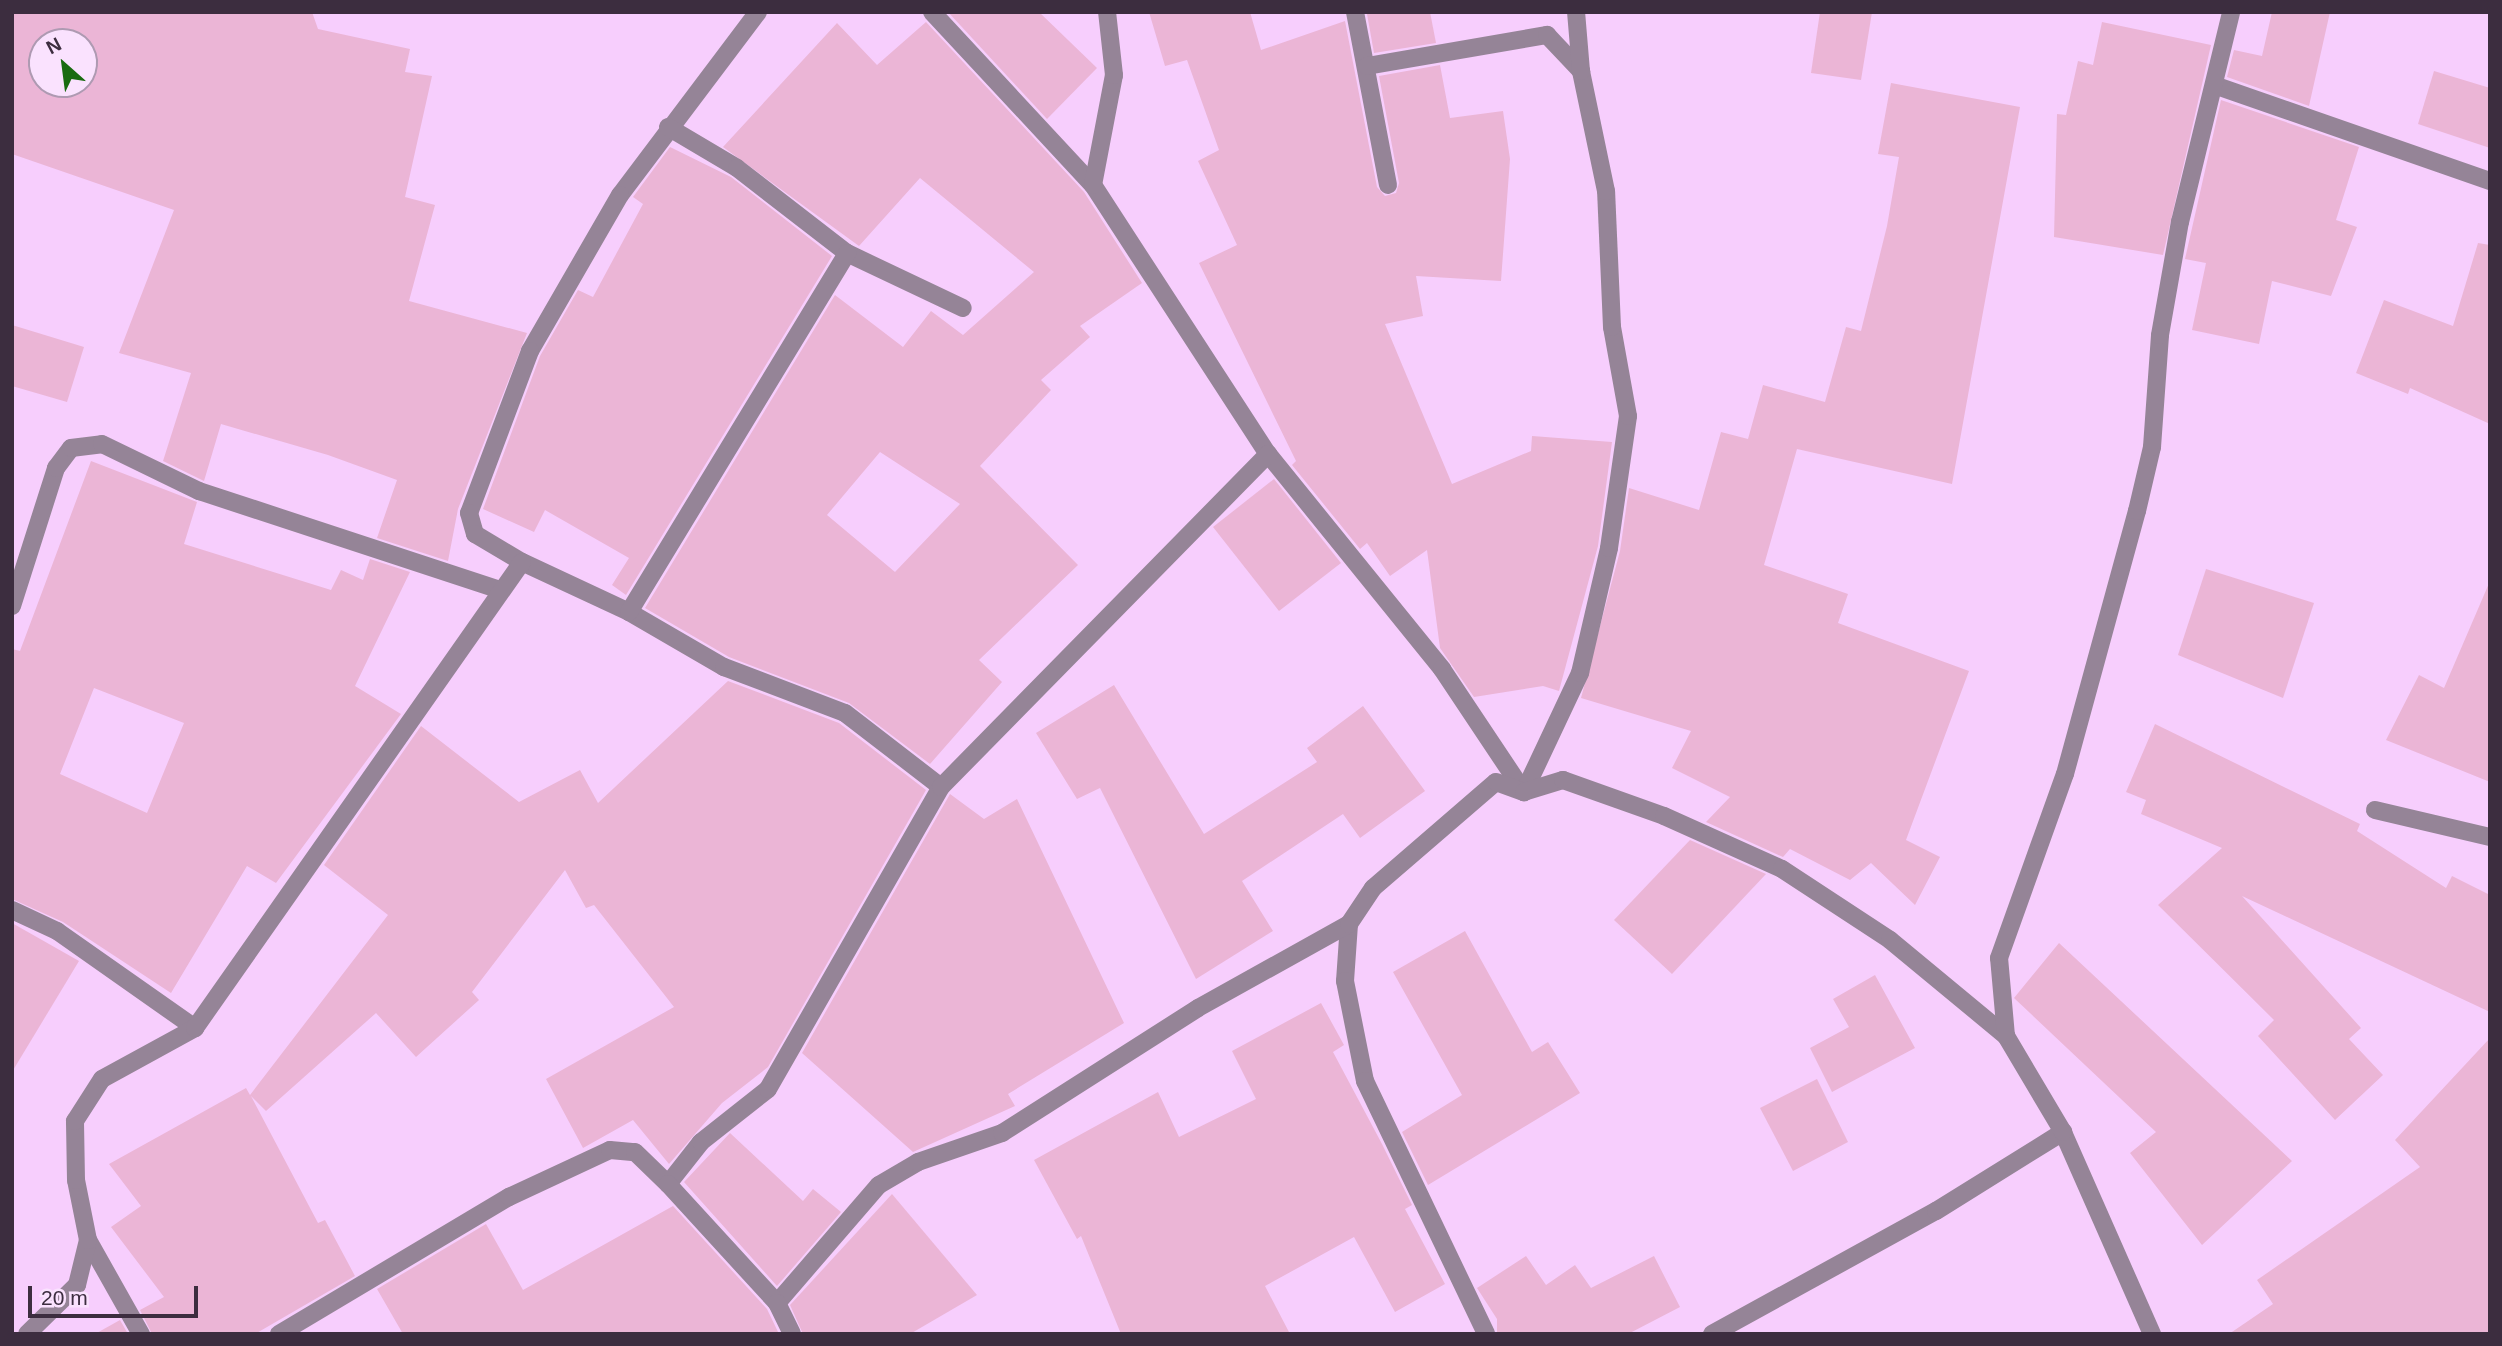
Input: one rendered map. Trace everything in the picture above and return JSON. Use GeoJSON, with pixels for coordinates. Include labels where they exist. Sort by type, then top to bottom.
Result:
{"type":"FeatureCollection","features":[{"type":"Feature","properties":{"kind":"street"},"geometry":{"type":"LineString","coordinates":[[758,12],[667,127],[620,195],[530,351],[470,513],[475,534],[522,562],[629,612],[724,667],[845,713],[941,787]]}},
{"type":"Feature","properties":{"kind":"street"},"geometry":{"type":"LineString","coordinates":[[932,12],[1093,185],[1268,454],[1442,669],[1524,792]]}},
{"type":"Feature","properties":{"kind":"street"},"geometry":{"type":"LineString","coordinates":[[1093,185],[1114,75],[1107,12]]}},
{"type":"Feature","properties":{"kind":"street"},"geometry":{"type":"LineString","coordinates":[[1355,12],[1388,185]]}},
{"type":"Feature","properties":{"kind":"street"},"geometry":{"type":"LineString","coordinates":[[1524,792],[1580,673],[1609,548],[1628,416],[1612,327],[1606,191],[1580,71],[1576,12]]}},
{"type":"Feature","properties":{"kind":"street"},"geometry":{"type":"LineString","coordinates":[[2006,1036],[1999,958],[2065,774],[2137,511],[2152,447],[2162,322],[2231,12]]}},
{"type":"Feature","properties":{"kind":"street"},"geometry":{"type":"LineString","coordinates":[[1367,66],[1547,35],[1580,71]]}},
{"type":"Feature","properties":{"kind":"street"},"geometry":{"type":"LineString","coordinates":[[2214,85],[2490,181]]}},
{"type":"Feature","properties":{"kind":"street"},"geometry":{"type":"LineString","coordinates":[[667,127],[737,168],[847,253],[963,308]]}},
{"type":"Feature","properties":{"kind":"street"},"geometry":{"type":"LineString","coordinates":[[629,612],[847,253]]}},
{"type":"Feature","properties":{"kind":"street"},"geometry":{"type":"LineString","coordinates":[[12,606],[56,468],[71,448],[102,444],[199,491],[500,590]]}},
{"type":"Feature","properties":{"kind":"street"},"geometry":{"type":"LineString","coordinates":[[668,1184],[701,1142],[768,1089],[864,912],[941,787],[1268,454]]}},
{"type":"Feature","properties":{"kind":"street"},"geometry":{"type":"LineString","coordinates":[[141,1334],[88,1240],[76,1180],[75,1121],[102,1079],[195,1028],[522,562]]}},
{"type":"Feature","properties":{"kind":"street"},"geometry":{"type":"LineString","coordinates":[[777,1303],[880,1185],[918,1162],[1002,1133],[1198,1008],[1349,924],[1373,888],[1496,782],[1524,792],[1563,780],[1664,816],[1782,869],[1890,940],[2006,1036],[2063,1132],[2152,1334]]}},
{"type":"Feature","properties":{"kind":"street"},"geometry":{"type":"LineString","coordinates":[[2375,810],[2490,837]]}},
{"type":"Feature","properties":{"kind":"street"},"geometry":{"type":"LineString","coordinates":[[12,910],[57,931],[195,1028]]}},
{"type":"Feature","properties":{"kind":"street"},"geometry":{"type":"LineString","coordinates":[[1349,924],[1345,981],[1365,1082],[1486,1334]]}},
{"type":"Feature","properties":{"kind":"street"},"geometry":{"type":"LineString","coordinates":[[1712,1334],[1936,1211],[2063,1132]]}},
{"type":"Feature","properties":{"kind":"street"},"geometry":{"type":"LineString","coordinates":[[279,1334],[509,1197],[610,1150],[635,1152],[668,1184],[777,1303],[792,1334]]}},
{"type":"Feature","properties":{"kind":"street"},"geometry":{"type":"LineString","coordinates":[[27,1334],[77,1285],[88,1240]]}},
{"type":"Feature","properties":{"kind":"building"},"geometry":{"type":"Polygon","coordinates":[[[12,12],[312,12],[318,29],[410,49],[405,72],[432,76],[405,197],[435,205],[409,301],[527,333],[458,509],[448,561],[377,538],[397,480],[328,455],[221,424],[204,481],[163,461],[191,373],[119,353],[174,210],[12,154],[12,12]]]}},
{"type":"Feature","properties":{"kind":"building"},"geometry":{"type":"Polygon","coordinates":[[[948,12],[1039,12],[1097,68],[1047,119],[948,12]]]}},
{"type":"Feature","properties":{"kind":"building"},"geometry":{"type":"Polygon","coordinates":[[[1149,12],[1250,12],[1261,50],[1345,21],[1377,187],[1385,196],[1396,193],[1399,183],[1379,76],[1440,65],[1450,118],[1503,111],[1510,159],[1501,281],[1416,276],[1423,316],[1385,324],[1452,484],[1531,451],[1532,436],[1612,442],[1598,546],[1559,691],[1543,686],[1474,697],[1440,648],[1427,550],[1390,576],[1367,543],[1360,549],[1292,465],[1296,461],[1199,263],[1237,245],[1198,161],[1219,150],[1187,60],[1165,66],[1149,12]]]}},
{"type":"Feature","properties":{"kind":"building"},"geometry":{"type":"Polygon","coordinates":[[[1430,12],[1436,43],[1374,53],[1367,14],[1430,12]]]}},
{"type":"Feature","properties":{"kind":"building"},"geometry":{"type":"Polygon","coordinates":[[[1820,12],[1872,12],[1861,80],[1811,73],[1820,12]]]}},
{"type":"Feature","properties":{"kind":"building"},"geometry":{"type":"Polygon","coordinates":[[[2272,12],[2330,12],[2309,106],[2227,77],[2234,50],[2262,56],[2272,12]]]}},
{"type":"Feature","properties":{"kind":"building"},"geometry":{"type":"Polygon","coordinates":[[[926,22],[1084,192],[1142,283],[1080,326],[1090,337],[1041,380],[1051,390],[980,466],[1078,565],[979,660],[1002,682],[930,764],[849,703],[729,657],[645,608],[835,295],[903,347],[931,311],[963,335],[1034,272],[920,178],[859,246],[723,147],[837,23],[877,65],[926,22]],[[880,452],[827,515],[895,572],[960,504],[880,452]]]}},
{"type":"Feature","properties":{"kind":"building"},"geometry":{"type":"Polygon","coordinates":[[[2102,22],[2211,45],[2163,255],[2054,237],[2057,114],[2066,115],[2078,61],[2093,65],[2102,22]]]}},
{"type":"Feature","properties":{"kind":"building"},"geometry":{"type":"Polygon","coordinates":[[[2434,71],[2490,88],[2490,148],[2418,124],[2434,71]]]}},
{"type":"Feature","properties":{"kind":"building"},"geometry":{"type":"Polygon","coordinates":[[[1891,83],[2020,107],[1952,484],[1797,449],[1764,565],[1848,594],[1838,623],[1969,671],[1906,840],[1940,857],[1915,905],[1871,863],[1850,880],[1790,849],[1783,857],[1706,822],[1730,797],[1672,768],[1691,731],[1581,698],[1620,551],[1629,488],[1699,510],[1721,432],[1748,439],[1763,385],[1825,402],[1846,327],[1861,331],[1887,226],[1899,157],[1878,154],[1891,83]]]}},
{"type":"Feature","properties":{"kind":"building"},"geometry":{"type":"Polygon","coordinates":[[[2221,100],[2359,147],[2336,220],[2357,227],[2331,296],[2272,281],[2259,344],[2192,330],[2206,263],[2185,259],[2221,100]]]}},
{"type":"Feature","properties":{"kind":"building"},"geometry":{"type":"Polygon","coordinates":[[[670,147],[731,177],[832,256],[626,595],[612,585],[629,558],[545,510],[534,532],[483,509],[540,356],[578,290],[593,297],[643,204],[633,197],[670,147]]]}},
{"type":"Feature","properties":{"kind":"building"},"geometry":{"type":"Polygon","coordinates":[[[2478,243],[2490,245],[2490,424],[2410,388],[2408,394],[2356,373],[2384,300],[2453,326],[2478,243]]]}},
{"type":"Feature","properties":{"kind":"building"},"geometry":{"type":"Polygon","coordinates":[[[12,325],[84,347],[67,402],[12,386],[12,325]]]}},
{"type":"Feature","properties":{"kind":"building"},"geometry":{"type":"Polygon","coordinates":[[[91,461],[197,502],[184,544],[331,590],[341,570],[363,580],[370,559],[410,572],[355,686],[401,714],[276,883],[247,866],[171,993],[63,922],[12,899],[12,649],[20,651],[91,461]],[[94,688],[60,774],[147,813],[184,723],[94,688]]]}},
{"type":"Feature","properties":{"kind":"building"},"geometry":{"type":"Polygon","coordinates":[[[1274,479],[1341,563],[1279,611],[1213,527],[1274,479]]]}},
{"type":"Feature","properties":{"kind":"building"},"geometry":{"type":"Polygon","coordinates":[[[2206,569],[2314,603],[2283,698],[2178,655],[2206,569]]]}},
{"type":"Feature","properties":{"kind":"building"},"geometry":{"type":"Polygon","coordinates":[[[2490,581],[2490,782],[2386,740],[2419,675],[2444,688],[2490,581]]]}},
{"type":"Feature","properties":{"kind":"building"},"geometry":{"type":"Polygon","coordinates":[[[728,681],[839,723],[926,790],[768,1067],[722,1103],[669,1164],[633,1120],[583,1148],[546,1079],[674,1007],[594,905],[586,908],[565,870],[472,992],[479,1000],[416,1057],[376,1013],[266,1111],[251,1096],[318,1223],[325,1220],[355,1276],[255,1334],[152,1334],[140,1310],[164,1297],[111,1227],[141,1206],[109,1164],[246,1088],[250,1095],[388,915],[324,865],[421,726],[519,802],[580,770],[598,803],[728,681]]]}},
{"type":"Feature","properties":{"kind":"building"},"geometry":{"type":"Polygon","coordinates":[[[1114,685],[1204,834],[1317,762],[1307,748],[1363,706],[1425,791],[1360,838],[1343,814],[1242,881],[1273,931],[1196,979],[1100,788],[1077,799],[1036,733],[1114,685]]]}},
{"type":"Feature","properties":{"kind":"building"},"geometry":{"type":"Polygon","coordinates":[[[2155,724],[2360,824],[2357,831],[2446,888],[2452,876],[2490,895],[2490,1012],[2242,896],[2361,1028],[2349,1039],[2383,1075],[2335,1120],[2258,1036],[2274,1020],[2158,905],[2222,848],[2141,814],[2146,800],[2126,792],[2155,724]]]}},
{"type":"Feature","properties":{"kind":"building"},"geometry":{"type":"Polygon","coordinates":[[[950,794],[984,819],[1017,799],[1124,1023],[1008,1094],[1015,1106],[913,1152],[802,1053],[950,794]]]}},
{"type":"Feature","properties":{"kind":"building"},"geometry":{"type":"Polygon","coordinates":[[[1690,840],[1766,874],[1672,974],[1614,920],[1690,840]]]}},
{"type":"Feature","properties":{"kind":"building"},"geometry":{"type":"Polygon","coordinates":[[[12,923],[79,961],[12,1072],[12,923]]]}},
{"type":"Feature","properties":{"kind":"building"},"geometry":{"type":"Polygon","coordinates":[[[1465,931],[1532,1052],[1548,1042],[1580,1093],[1428,1185],[1402,1132],[1462,1095],[1393,972],[1465,931]]]}},
{"type":"Feature","properties":{"kind":"building"},"geometry":{"type":"Polygon","coordinates":[[[2059,943],[2292,1161],[2202,1245],[2130,1153],[2156,1132],[2014,998],[2059,943]]]}},
{"type":"Feature","properties":{"kind":"building"},"geometry":{"type":"Polygon","coordinates":[[[1875,975],[1915,1048],[1832,1092],[1810,1048],[1849,1027],[1833,999],[1875,975]]]}},
{"type":"Feature","properties":{"kind":"building"},"geometry":{"type":"Polygon","coordinates":[[[1321,1003],[1344,1045],[1333,1052],[1412,1205],[1405,1209],[1445,1284],[1395,1312],[1354,1237],[1265,1286],[1290,1334],[1121,1334],[1081,1236],[1077,1239],[1034,1160],[1158,1092],[1179,1137],[1256,1099],[1232,1051],[1321,1003]]]}},
{"type":"Feature","properties":{"kind":"building"},"geometry":{"type":"Polygon","coordinates":[[[2490,1038],[2490,1334],[2229,1334],[2273,1304],[2257,1280],[2420,1167],[2395,1140],[2490,1038]]]}},
{"type":"Feature","properties":{"kind":"building"},"geometry":{"type":"Polygon","coordinates":[[[1817,1079],[1848,1142],[1793,1171],[1760,1108],[1817,1079]]]}},
{"type":"Feature","properties":{"kind":"building"},"geometry":{"type":"Polygon","coordinates":[[[730,1133],[803,1201],[813,1189],[841,1212],[777,1286],[684,1182],[730,1133]]]}},
{"type":"Feature","properties":{"kind":"building"},"geometry":{"type":"Polygon","coordinates":[[[892,1194],[977,1295],[910,1334],[803,1334],[790,1305],[892,1194]]]}},
{"type":"Feature","properties":{"kind":"building"},"geometry":{"type":"Polygon","coordinates":[[[673,1206],[767,1309],[779,1334],[403,1334],[377,1289],[486,1224],[523,1290],[673,1206]]]}},
{"type":"Feature","properties":{"kind":"building"},"geometry":{"type":"Polygon","coordinates":[[[1526,1256],[1546,1285],[1575,1265],[1591,1288],[1654,1256],[1680,1307],[1628,1334],[1497,1334],[1497,1319],[1477,1288],[1526,1256]]]}},
{"type":"Feature","properties":{"kind":"building"},"geometry":{"type":"Polygon","coordinates":[[[120,1320],[128,1334],[95,1334],[120,1320]]]}}]}
